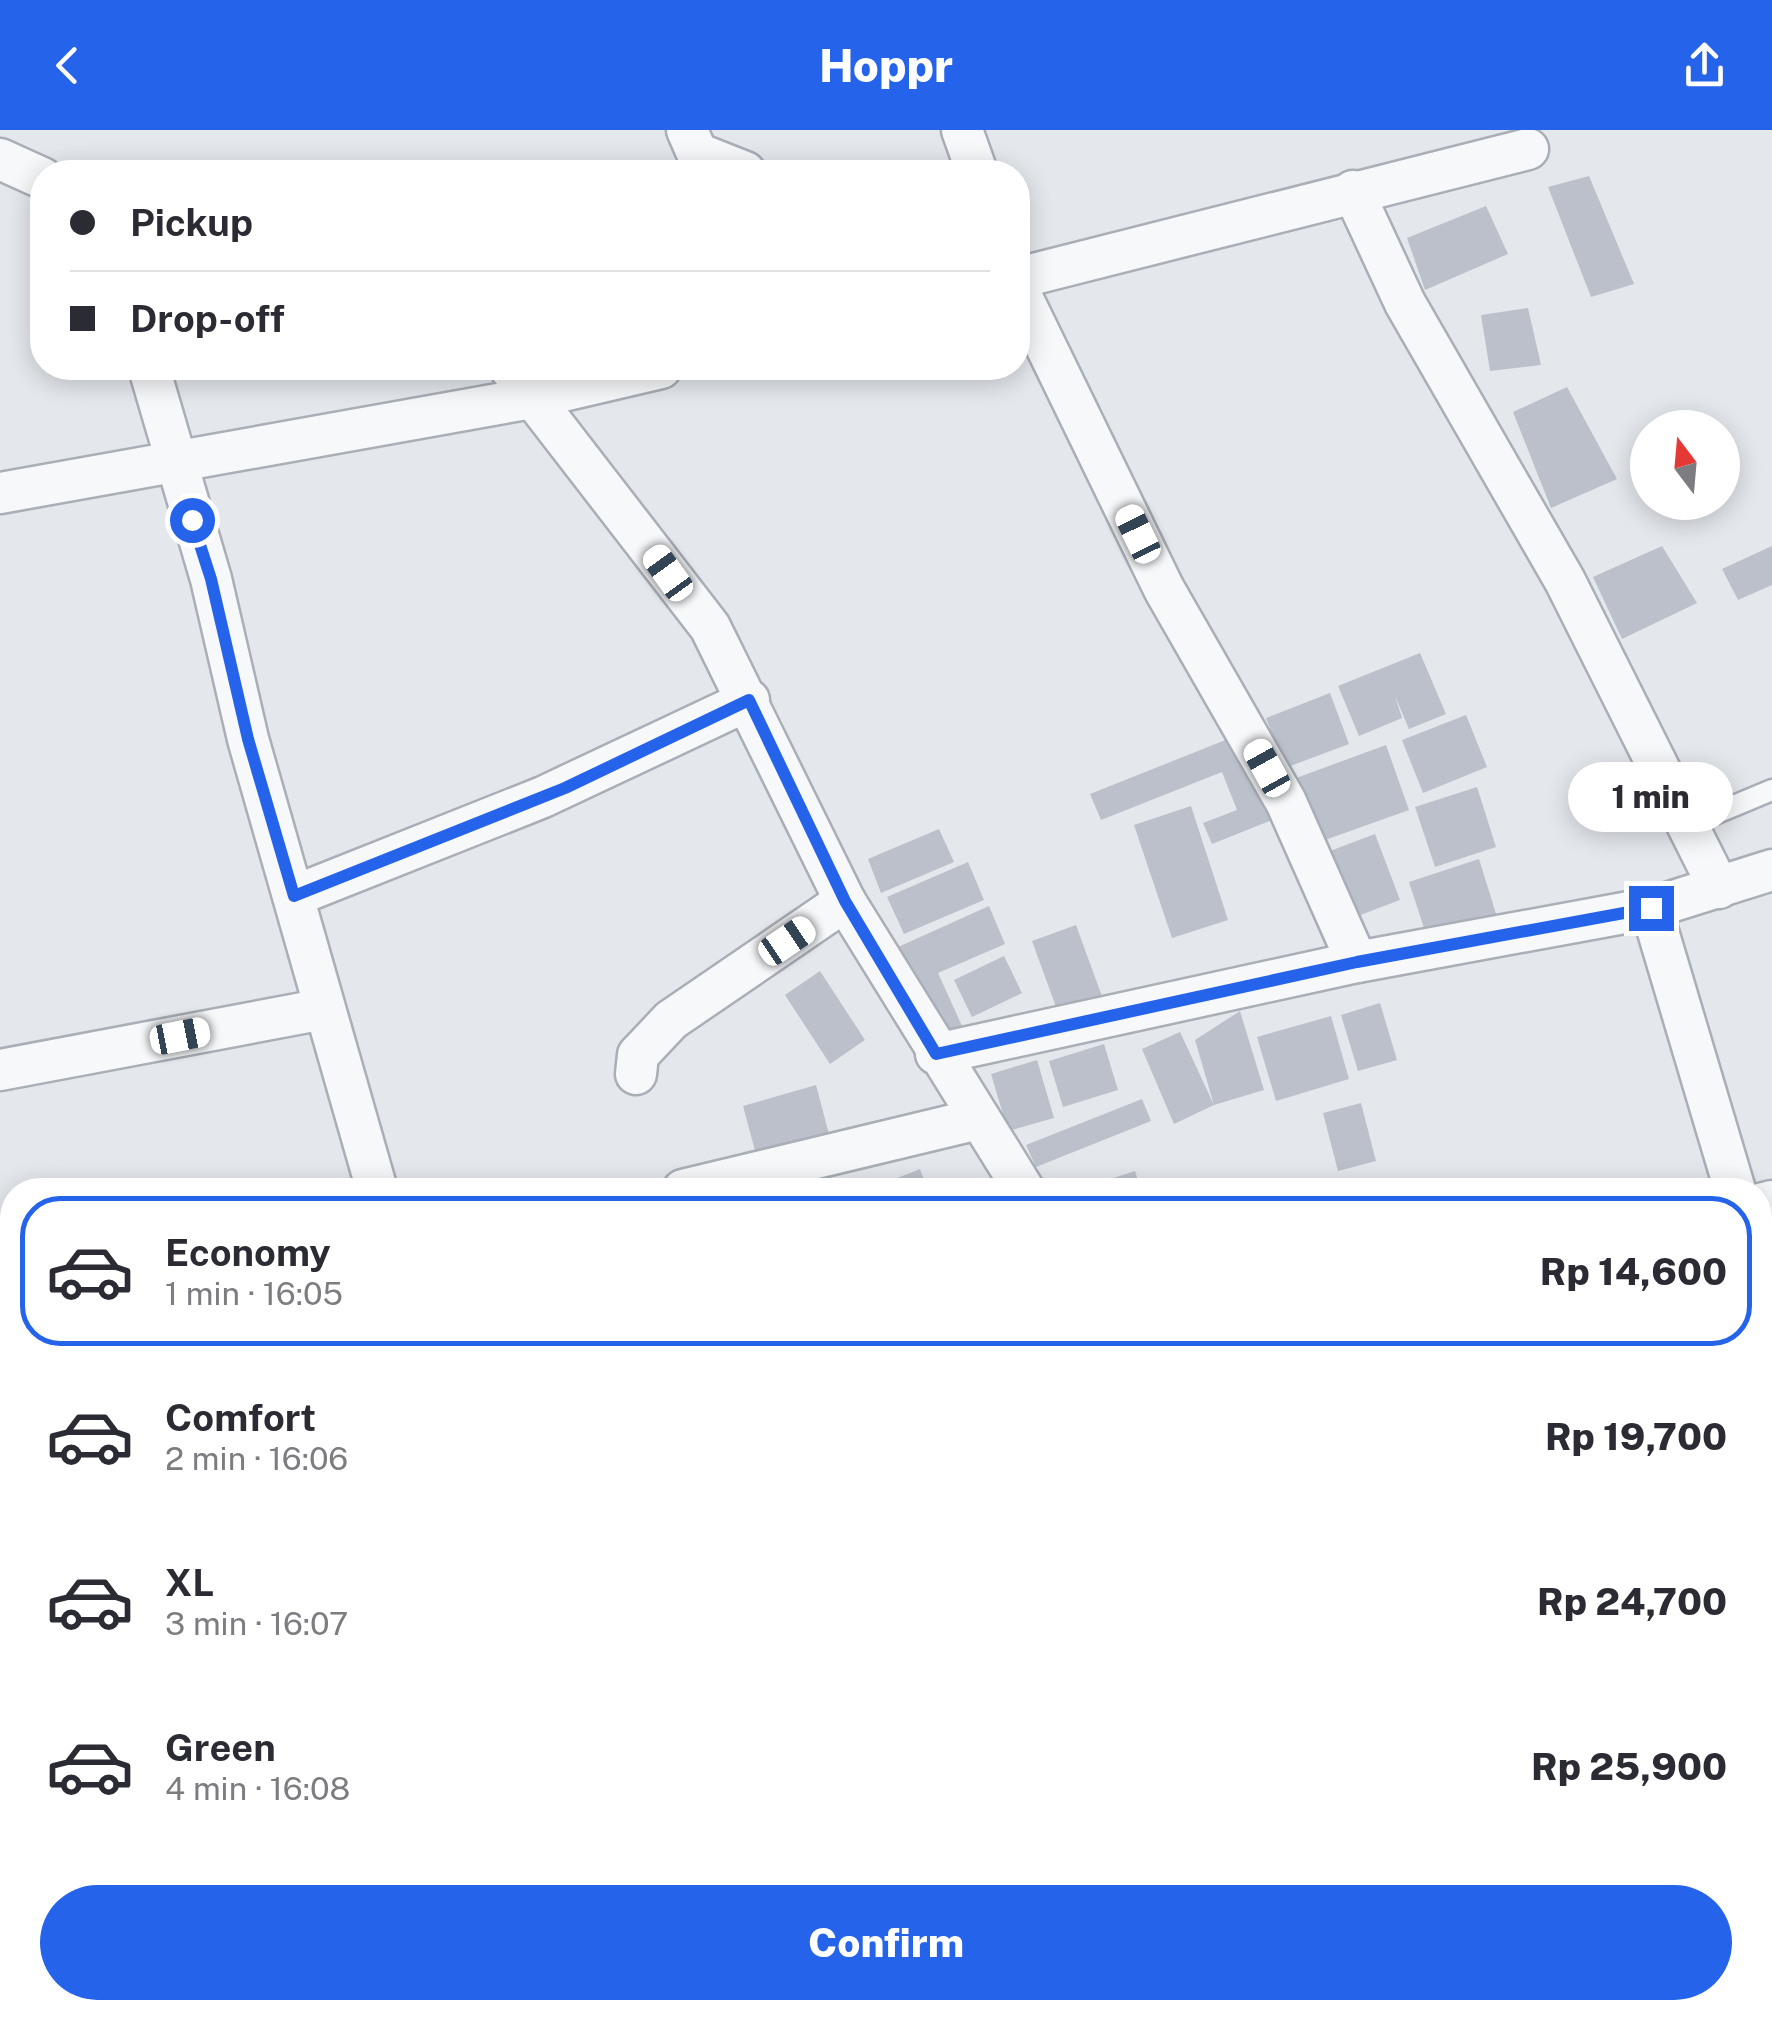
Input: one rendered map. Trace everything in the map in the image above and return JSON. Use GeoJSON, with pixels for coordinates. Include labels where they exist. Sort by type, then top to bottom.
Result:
{"type":"FeatureCollection","features":[{"type":"Feature","properties":{"kind":"street"},"geometry":{"type":"LineString","coordinates":[[687,130],[697,153],[715,160]]}},
{"type":"Feature","properties":{"kind":"street"},"geometry":{"type":"LineString","coordinates":[[962,130],[973,160]]}},
{"type":"Feature","properties":{"kind":"street"},"geometry":{"type":"LineString","coordinates":[[1030,275],[1197,236],[1528,149]]}},
{"type":"Feature","properties":{"kind":"street"},"geometry":{"type":"LineString","coordinates":[[0,159],[30,173]]}},
{"type":"Feature","properties":{"kind":"street"},"geometry":{"type":"LineString","coordinates":[[1353,192],[1405,302],[1565,581],[1719,888]]}},
{"type":"Feature","properties":{"kind":"street"},"geometry":{"type":"LineString","coordinates":[[1030,314],[1164,589],[1286,802],[1357,962]]}},
{"type":"Feature","properties":{"kind":"street"},"geometry":{"type":"LineString","coordinates":[[151,380],[211,579],[248,739],[373,1178]]}},
{"type":"Feature","properties":{"kind":"street"},"geometry":{"type":"LineString","coordinates":[[521,380],[710,627],[845,901],[936,1054],[1016,1178]]}},
{"type":"Feature","properties":{"kind":"street"},"geometry":{"type":"LineString","coordinates":[[0,493],[537,397],[610,380]]}},
{"type":"Feature","properties":{"kind":"street"},"geometry":{"type":"LineString","coordinates":[[294,896],[558,791],[749,700]]}},
{"type":"Feature","properties":{"kind":"street"},"geometry":{"type":"LineString","coordinates":[[936,1054],[1357,962],[1651,908],[1772,870]]}},
{"type":"Feature","properties":{"kind":"street"},"geometry":{"type":"LineString","coordinates":[[636,1074],[638,1054],[671,1020],[845,901]]}},
{"type":"Feature","properties":{"kind":"street"},"geometry":{"type":"LineString","coordinates":[[1651,908],[1732,1178]]}},
{"type":"Feature","properties":{"kind":"street"},"geometry":{"type":"LineString","coordinates":[[0,1070],[324,1010]]}},
{"type":"Feature","properties":{"kind":"street"},"geometry":{"type":"LineString","coordinates":[[733,1178],[978,1119]]}},
{"type":"Feature","properties":{"kind":"lane"},"geometry":{"type":"LineString","coordinates":[[1688,826],[1772,790]]}},
{"type":"Feature","properties":{"kind":"building"},"geometry":{"type":"Polygon","coordinates":[[[1589,176],[1634,284],[1591,297],[1548,187],[1589,176]]]}},
{"type":"Feature","properties":{"kind":"building"},"geometry":{"type":"Polygon","coordinates":[[[1486,206],[1508,254],[1425,290],[1407,238],[1486,206]]]}},
{"type":"Feature","properties":{"kind":"building"},"geometry":{"type":"Polygon","coordinates":[[[1528,308],[1541,365],[1490,371],[1481,315],[1528,308]]]}},
{"type":"Feature","properties":{"kind":"building"},"geometry":{"type":"Polygon","coordinates":[[[1567,387],[1617,479],[1551,508],[1513,412],[1567,387]]]}},
{"type":"Feature","properties":{"kind":"building"},"geometry":{"type":"Polygon","coordinates":[[[1662,546],[1697,603],[1622,639],[1593,577],[1662,546]]]}},
{"type":"Feature","properties":{"kind":"building"},"geometry":{"type":"Polygon","coordinates":[[[1772,546],[1772,585],[1738,600],[1722,569],[1772,546]]]}},
{"type":"Feature","properties":{"kind":"building"},"geometry":{"type":"Polygon","coordinates":[[[1420,653],[1446,714],[1409,729],[1395,696],[1402,718],[1359,736],[1338,686],[1420,653]]]}},
{"type":"Feature","properties":{"kind":"building"},"geometry":{"type":"Polygon","coordinates":[[[1330,693],[1349,744],[1285,768],[1266,718],[1330,693]]]}},
{"type":"Feature","properties":{"kind":"building"},"geometry":{"type":"Polygon","coordinates":[[[1466,715],[1487,767],[1423,793],[1402,740],[1466,715]]]}},
{"type":"Feature","properties":{"kind":"building"},"geometry":{"type":"Polygon","coordinates":[[[1243,733],[1277,818],[1212,844],[1203,823],[1237,810],[1222,772],[1101,820],[1090,794],[1243,733]]]}},
{"type":"Feature","properties":{"kind":"building"},"geometry":{"type":"Polygon","coordinates":[[[1386,745],[1409,810],[1311,845],[1288,781],[1386,745]]]}},
{"type":"Feature","properties":{"kind":"building"},"geometry":{"type":"Polygon","coordinates":[[[1477,787],[1496,847],[1435,867],[1415,807],[1477,787]]]}},
{"type":"Feature","properties":{"kind":"building"},"geometry":{"type":"Polygon","coordinates":[[[1191,806],[1228,920],[1172,938],[1134,825],[1191,806]]]}},
{"type":"Feature","properties":{"kind":"building"},"geometry":{"type":"Polygon","coordinates":[[[939,829],[954,862],[881,893],[868,859],[939,829]]]}},
{"type":"Feature","properties":{"kind":"building"},"geometry":{"type":"Polygon","coordinates":[[[1375,834],[1400,900],[1347,920],[1322,854],[1375,834]]]}},
{"type":"Feature","properties":{"kind":"building"},"geometry":{"type":"Polygon","coordinates":[[[1479,859],[1497,917],[1428,940],[1409,882],[1479,859]]]}},
{"type":"Feature","properties":{"kind":"building"},"geometry":{"type":"Polygon","coordinates":[[[968,862],[984,900],[904,934],[887,897],[968,862]]]}},
{"type":"Feature","properties":{"kind":"building"},"geometry":{"type":"Polygon","coordinates":[[[989,906],[1005,944],[938,973],[962,1026],[938,1036],[898,947],[989,906]]]}},
{"type":"Feature","properties":{"kind":"building"},"geometry":{"type":"Polygon","coordinates":[[[1076,925],[1103,999],[1059,1015],[1032,941],[1076,925]]]}},
{"type":"Feature","properties":{"kind":"building"},"geometry":{"type":"Polygon","coordinates":[[[1004,956],[1022,993],[972,1017],[954,980],[1004,956]]]}},
{"type":"Feature","properties":{"kind":"building"},"geometry":{"type":"Polygon","coordinates":[[[820,971],[865,1040],[830,1064],[785,995],[820,971]]]}},
{"type":"Feature","properties":{"kind":"building"},"geometry":{"type":"Polygon","coordinates":[[[1380,1003],[1397,1060],[1358,1071],[1341,1015],[1380,1003]]]}},
{"type":"Feature","properties":{"kind":"building"},"geometry":{"type":"Polygon","coordinates":[[[1240,1011],[1264,1090],[1214,1105],[1195,1040],[1240,1011]]]}},
{"type":"Feature","properties":{"kind":"building"},"geometry":{"type":"Polygon","coordinates":[[[1331,1016],[1349,1079],[1276,1101],[1257,1037],[1331,1016]]]}},
{"type":"Feature","properties":{"kind":"building"},"geometry":{"type":"Polygon","coordinates":[[[1180,1032],[1214,1105],[1174,1124],[1142,1049],[1180,1032]]]}},
{"type":"Feature","properties":{"kind":"building"},"geometry":{"type":"Polygon","coordinates":[[[1104,1044],[1118,1090],[1063,1107],[1049,1061],[1104,1044]]]}},
{"type":"Feature","properties":{"kind":"building"},"geometry":{"type":"Polygon","coordinates":[[[1037,1060],[1054,1118],[1008,1131],[991,1074],[1037,1060]]]}},
{"type":"Feature","properties":{"kind":"building"},"geometry":{"type":"Polygon","coordinates":[[[816,1085],[830,1138],[757,1158],[743,1106],[816,1085]]]}},
{"type":"Feature","properties":{"kind":"building"},"geometry":{"type":"Polygon","coordinates":[[[1142,1099],[1151,1121],[1036,1167],[1026,1145],[1142,1099]]]}},
{"type":"Feature","properties":{"kind":"building"},"geometry":{"type":"Polygon","coordinates":[[[1361,1103],[1376,1161],[1338,1171],[1323,1113],[1361,1103]]]}},
{"type":"Feature","properties":{"kind":"building"},"geometry":{"type":"Polygon","coordinates":[[[920,1169],[923,1178],[897,1178],[920,1169]]]}},
{"type":"Feature","properties":{"kind":"building"},"geometry":{"type":"Polygon","coordinates":[[[1135,1171],[1137,1178],[1113,1178],[1135,1171]]]}},
{"type":"Feature","properties":{"kind":"route"},"geometry":{"type":"LineString","coordinates":[[192,520],[211,579],[248,739],[294,896],[565,788],[749,700],[845,901],[936,1054],[1357,962],[1651,908]]}}]}
